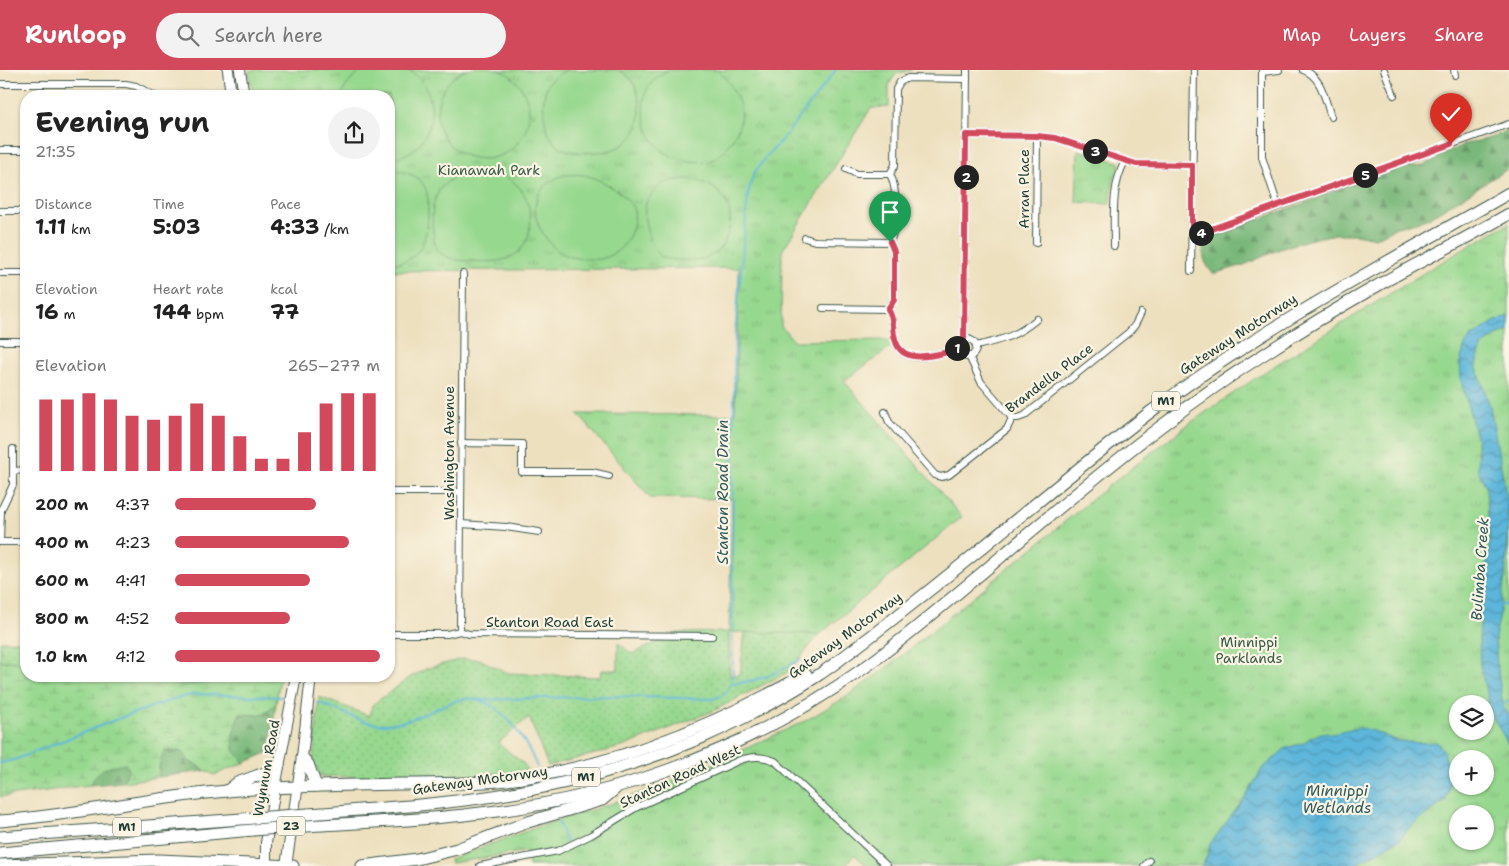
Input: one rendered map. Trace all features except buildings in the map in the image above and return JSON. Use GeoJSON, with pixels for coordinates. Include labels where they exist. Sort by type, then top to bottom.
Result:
{"type":"FeatureCollection","features":[{"type":"Feature","properties":{"kind":"highway","name":"Gateway Motorway"},"geometry":{"type":"LineString","coordinates":[[0,853],[254,824],[308,814],[494,796],[556,785],[602,773],[664,752],[734,722],[795,690],[840,660],[919,599],[1100,451],[1220,362],[1322,298],[1509,193]]}},
{"type":"Feature","properties":{"kind":"highway","name":"Gateway Motorway"},"geometry":{"type":"LineString","coordinates":[[0,837],[254,824],[306,826],[469,815],[534,806],[616,788],[670,770],[726,747],[783,719],[863,668],[905,637],[1105,470],[1192,404],[1261,356],[1334,311],[1509,214]]}},
{"type":"Feature","properties":{"kind":"highway"},"geometry":{"type":"LineString","coordinates":[[0,821],[59,816],[185,795],[227,791],[316,786],[483,783],[573,768],[639,750],[712,722],[778,690],[841,652],[851,650]]}},
{"type":"Feature","properties":{"kind":"highway"},"geometry":{"type":"LineString","coordinates":[[302,757],[308,764],[316,786]]}},
{"type":"Feature","properties":{"kind":"highway"},"geometry":{"type":"LineString","coordinates":[[227,791],[237,783],[279,766]]}},
{"type":"Feature","properties":{"kind":"highway"},"geometry":{"type":"LineString","coordinates":[[362,866],[417,859],[458,849],[528,822],[602,800],[616,788]]}},
{"type":"Feature","properties":{"kind":"highway"},"geometry":{"type":"LineString","coordinates":[[0,865],[159,860],[293,866]]}},
{"type":"Feature","properties":{"kind":"main road"},"geometry":{"type":"LineString","coordinates":[[228,70],[230,90]]}},
{"type":"Feature","properties":{"kind":"main road"},"geometry":{"type":"LineString","coordinates":[[240,70],[243,90]]}},
{"type":"Feature","properties":{"kind":"main road","name":"Wynnum Road"},"geometry":{"type":"LineString","coordinates":[[266,865],[266,843],[295,682]]}},
{"type":"Feature","properties":{"kind":"main road","name":"23"},"geometry":{"type":"LineString","coordinates":[[286,866],[302,757],[310,682]]}},
{"type":"Feature","properties":{"kind":"street"},"geometry":{"type":"LineString","coordinates":[[964,339],[967,70]]}},
{"type":"Feature","properties":{"kind":"street"},"geometry":{"type":"LineString","coordinates":[[1191,271],[1194,70]]}},
{"type":"Feature","properties":{"kind":"street"},"geometry":{"type":"LineString","coordinates":[[1278,206],[1262,157],[1262,71],[1279,70]]}},
{"type":"Feature","properties":{"kind":"street"},"geometry":{"type":"LineString","coordinates":[[1303,70],[1309,72],[1316,79],[1331,117]]}},
{"type":"Feature","properties":{"kind":"street"},"geometry":{"type":"LineString","coordinates":[[1384,70],[1394,95]]}},
{"type":"Feature","properties":{"kind":"street"},"geometry":{"type":"LineString","coordinates":[[890,174],[895,166],[896,89],[900,82],[908,78],[967,79]]}},
{"type":"Feature","properties":{"kind":"street"},"geometry":{"type":"LineString","coordinates":[[0,84],[126,84],[144,90]]}},
{"type":"Feature","properties":{"kind":"street"},"geometry":{"type":"LineString","coordinates":[[1192,231],[1204,233],[1509,124]]}},
{"type":"Feature","properties":{"kind":"street"},"geometry":{"type":"LineString","coordinates":[[966,135],[1055,138],[1136,164],[1192,165]]}},
{"type":"Feature","properties":{"kind":"street","name":"Arran Place"},"geometry":{"type":"LineString","coordinates":[[1036,243],[1037,136]]}},
{"type":"Feature","properties":{"kind":"street"},"geometry":{"type":"LineString","coordinates":[[0,150],[20,150]]}},
{"type":"Feature","properties":{"kind":"street"},"geometry":{"type":"LineString","coordinates":[[1114,246],[1114,198],[1120,171],[1125,161]]}},
{"type":"Feature","properties":{"kind":"street"},"geometry":{"type":"LineString","coordinates":[[846,169],[857,174],[890,174]]}},
{"type":"Feature","properties":{"kind":"street"},"geometry":{"type":"LineString","coordinates":[[888,309],[894,300],[894,251],[890,242],[894,233],[895,183],[890,174]]}},
{"type":"Feature","properties":{"kind":"street"},"geometry":{"type":"LineString","coordinates":[[0,211],[20,211]]}},
{"type":"Feature","properties":{"kind":"street"},"geometry":{"type":"LineString","coordinates":[[805,238],[815,241],[890,242]]}},
{"type":"Feature","properties":{"kind":"street"},"geometry":{"type":"LineString","coordinates":[[0,273],[20,273]]}},
{"type":"Feature","properties":{"kind":"street","name":"Washington Avenue"},"geometry":{"type":"LineString","coordinates":[[460,631],[462,274]]}},
{"type":"Feature","properties":{"kind":"street"},"geometry":{"type":"LineString","coordinates":[[823,308],[888,309]]}},
{"type":"Feature","properties":{"kind":"street"},"geometry":{"type":"LineString","coordinates":[[888,309],[894,318],[894,338],[897,345],[904,352],[921,358],[957,350]]}},
{"type":"Feature","properties":{"kind":"street","name":"Brandella Place"},"geometry":{"type":"LineString","coordinates":[[885,412],[889,422],[935,475],[941,477],[949,476],[1007,429],[1012,418],[1024,416],[1128,332],[1135,325],[1141,313]]}},
{"type":"Feature","properties":{"kind":"street"},"geometry":{"type":"LineString","coordinates":[[976,346],[1014,336],[1037,319]]}},
{"type":"Feature","properties":{"kind":"street"},"geometry":{"type":"LineString","coordinates":[[964,339],[972,340],[976,346],[974,353],[969,356],[962,356],[957,350],[959,343],[964,339]]}},
{"type":"Feature","properties":{"kind":"street"},"geometry":{"type":"LineString","coordinates":[[0,340],[20,340]]}},
{"type":"Feature","properties":{"kind":"street"},"geometry":{"type":"LineString","coordinates":[[969,356],[981,382],[1012,418]]}},
{"type":"Feature","properties":{"kind":"street"},"geometry":{"type":"LineString","coordinates":[[461,443],[522,444],[522,472],[592,472],[609,476]]}},
{"type":"Feature","properties":{"kind":"street"},"geometry":{"type":"LineString","coordinates":[[13,449],[12,485],[1,510],[0,542],[20,542]]}},
{"type":"Feature","properties":{"kind":"street"},"geometry":{"type":"LineString","coordinates":[[13,471],[20,470]]}},
{"type":"Feature","properties":{"kind":"street"},"geometry":{"type":"LineString","coordinates":[[395,492],[461,492]]}},
{"type":"Feature","properties":{"kind":"street"},"geometry":{"type":"LineString","coordinates":[[461,524],[499,526],[539,532]]}},
{"type":"Feature","properties":{"kind":"street","name":"Stanton Road East"},"geometry":{"type":"LineString","coordinates":[[395,634],[447,634],[460,631],[469,634],[712,636]]}},
{"type":"Feature","properties":{"kind":"street","name":"Stanton Road West"},"geometry":{"type":"LineString","coordinates":[[480,866],[558,851],[591,835],[637,807],[740,760],[754,756],[775,760],[887,866]]}},
{"type":"Feature","properties":{"kind":"green space"},"geometry":{"type":"Polygon","coordinates":[[[483,67],[501,70],[516,80],[526,95],[529,113],[526,131],[516,146],[501,156],[483,159],[465,156],[450,146],[440,131],[437,113],[440,95],[450,80],[465,70],[483,67]]]}},
{"type":"Feature","properties":{"kind":"green space","name":"Kianawah Park"},"geometry":{"type":"Polygon","coordinates":[[[249,70],[912,70],[896,74],[889,84],[889,107],[871,108],[782,251],[781,326],[794,341],[888,340],[891,347],[844,381],[962,517],[820,634],[729,632],[732,499],[650,498],[578,414],[735,415],[739,268],[395,271],[395,90],[252,90],[249,70]]]}},
{"type":"Feature","properties":{"kind":"green space"},"geometry":{"type":"Polygon","coordinates":[[[364,70],[410,71],[422,81],[429,94],[431,108],[430,123],[425,136],[416,148],[404,155],[395,157],[395,90],[344,90],[356,75],[364,70]]]}},
{"type":"Feature","properties":{"kind":"green space"},"geometry":{"type":"Polygon","coordinates":[[[566,70],[616,70],[625,74],[632,81],[637,90],[640,112],[635,133],[626,143],[611,150],[582,153],[566,150],[552,140],[544,116],[544,99],[551,80],[566,70]]]}},
{"type":"Feature","properties":{"kind":"green space"},"geometry":{"type":"Polygon","coordinates":[[[668,70],[718,70],[737,96],[741,115],[740,125],[729,144],[712,160],[692,161],[679,159],[664,151],[652,139],[644,113],[644,99],[652,82],[668,70]]]}},
{"type":"Feature","properties":{"kind":"green space"},"geometry":{"type":"Polygon","coordinates":[[[1509,130],[1509,168],[1427,219],[1397,227],[1375,238],[1356,234],[1335,234],[1308,240],[1280,249],[1244,265],[1213,274],[1205,261],[1203,249],[1205,238],[1316,199],[1352,183],[1401,168],[1423,166],[1465,144],[1490,138],[1509,130]]]}},
{"type":"Feature","properties":{"kind":"green space"},"geometry":{"type":"Polygon","coordinates":[[[1078,150],[1120,163],[1113,183],[1110,204],[1076,202],[1078,150]]]}},
{"type":"Feature","properties":{"kind":"green space"},"geometry":{"type":"Polygon","coordinates":[[[475,170],[492,172],[513,181],[524,193],[528,203],[530,226],[528,237],[516,254],[506,259],[491,262],[459,260],[445,256],[436,250],[432,222],[435,199],[440,189],[448,181],[475,170]]]}},
{"type":"Feature","properties":{"kind":"green space"},"geometry":{"type":"Polygon","coordinates":[[[395,171],[406,172],[421,181],[428,198],[427,230],[421,247],[409,259],[395,263],[395,171]]]}},
{"type":"Feature","properties":{"kind":"green space"},"geometry":{"type":"Polygon","coordinates":[[[564,175],[589,176],[596,179],[625,197],[633,208],[633,227],[627,240],[623,246],[608,257],[583,259],[568,256],[555,248],[540,229],[536,219],[536,201],[545,186],[564,175]]]}},
{"type":"Feature","properties":{"kind":"green space"},"geometry":{"type":"Polygon","coordinates":[[[686,179],[705,184],[720,194],[729,209],[729,229],[721,247],[709,257],[692,260],[668,259],[662,257],[652,244],[646,227],[646,203],[660,185],[686,179]]]}},
{"type":"Feature","properties":{"kind":"green space","name":"Minnippi Parklands"},"geometry":{"type":"Polygon","coordinates":[[[1509,223],[1509,866],[867,866],[854,854],[846,866],[529,866],[528,851],[451,863],[450,859],[543,825],[605,806],[693,773],[805,721],[846,697],[894,662],[1107,487],[1190,423],[1266,371],[1433,267],[1509,223]]]}},
{"type":"Feature","properties":{"kind":"green space"},"geometry":{"type":"Polygon","coordinates":[[[729,632],[730,676],[740,674],[745,632],[820,634],[788,672],[713,711],[622,747],[548,766],[529,717],[498,743],[524,764],[527,770],[450,777],[320,776],[313,760],[319,697],[370,716],[372,705],[409,678],[426,669],[461,659],[479,659],[508,673],[600,677],[601,670],[618,670],[618,643],[632,654],[678,633],[729,632]]]}},
{"type":"Feature","properties":{"kind":"green space"},"geometry":{"type":"Polygon","coordinates":[[[0,641],[20,641],[20,662],[0,661],[0,641]]]}},
{"type":"Feature","properties":{"kind":"green space"},"geometry":{"type":"Polygon","coordinates":[[[0,661],[20,662],[20,682],[176,682],[180,686],[206,682],[280,682],[276,704],[261,715],[239,714],[233,735],[234,750],[244,763],[214,775],[189,761],[181,751],[164,751],[159,766],[159,777],[123,782],[129,769],[125,764],[100,771],[90,785],[0,797],[0,661]]]}},
{"type":"Feature","properties":{"kind":"green space"},"geometry":{"type":"Polygon","coordinates":[[[176,682],[206,682],[180,686],[176,682]]]}},
{"type":"Feature","properties":{"kind":"green space"},"geometry":{"type":"Polygon","coordinates":[[[276,704],[269,752],[244,763],[234,751],[233,735],[239,714],[261,715],[276,704]]]}},
{"type":"Feature","properties":{"kind":"green space"},"geometry":{"type":"Polygon","coordinates":[[[164,751],[181,751],[189,761],[205,771],[159,777],[159,766],[164,751]]]}},
{"type":"Feature","properties":{"kind":"green space"},"geometry":{"type":"Polygon","coordinates":[[[125,764],[129,769],[123,782],[90,785],[100,771],[125,764]]]}},
{"type":"Feature","properties":{"kind":"water","name":"Bulimba Creek"},"geometry":{"type":"Polygon","coordinates":[[[1509,316],[1509,331],[1496,336],[1482,346],[1476,365],[1490,406],[1507,499],[1508,540],[1505,575],[1495,637],[1503,706],[1509,716],[1509,745],[1494,719],[1494,695],[1487,695],[1480,665],[1479,641],[1483,582],[1490,541],[1486,487],[1478,470],[1477,440],[1461,380],[1460,362],[1465,345],[1471,337],[1494,322],[1509,316]]]}},
{"type":"Feature","properties":{"kind":"water","name":"Minnippi Wetlands"},"geometry":{"type":"Polygon","coordinates":[[[1364,728],[1400,741],[1418,743],[1437,742],[1444,751],[1449,771],[1449,790],[1445,801],[1411,826],[1400,839],[1353,866],[1202,866],[1208,854],[1210,844],[1247,795],[1262,769],[1286,748],[1304,743],[1321,733],[1333,734],[1364,728]]]}},
{"type":"Feature","properties":{"kind":"waterway","name":"Stanton Road Drain"},"geometry":{"type":"LineString","coordinates":[[479,700],[611,696],[712,699],[722,696],[727,691],[733,674],[732,538],[735,333],[748,194],[753,175],[765,158],[786,135],[836,70]]}},
{"type":"Feature","properties":{"kind":"waterway"},"geometry":{"type":"LineString","coordinates":[[1499,606],[1509,604]]}},
{"type":"Feature","properties":{"kind":"waterway"},"geometry":{"type":"LineString","coordinates":[[731,684],[752,681],[768,676],[801,659]]}},
{"type":"Feature","properties":{"kind":"waterway","name":"Stanton Road Drain"},"geometry":{"type":"LineString","coordinates":[[0,763],[14,760],[120,718],[178,698],[196,694],[283,697]]}},
{"type":"Feature","properties":{"kind":"waterway","name":"Stanton Road Drain"},"geometry":{"type":"LineString","coordinates":[[318,703],[360,720],[386,724],[415,718],[459,700],[473,699],[485,702],[497,709],[508,719],[525,743],[537,767]]}},
{"type":"Feature","properties":{"kind":"waterway"},"geometry":{"type":"LineString","coordinates":[[1503,705],[1509,701]]}},
{"type":"Feature","properties":{"kind":"waterway"},"geometry":{"type":"LineString","coordinates":[[558,821],[566,842]]}},
{"type":"Feature","properties":{"kind":"route"},"geometry":{"type":"LineString","coordinates":[[890,242],[894,251],[894,300],[888,309],[894,318],[894,338],[897,345],[904,352],[921,358],[957,350],[959,343],[964,339],[966,135],[1024,135],[1055,138],[1136,164],[1192,165],[1192,231],[1196,233],[1204,233],[1451,144]]}}]}
